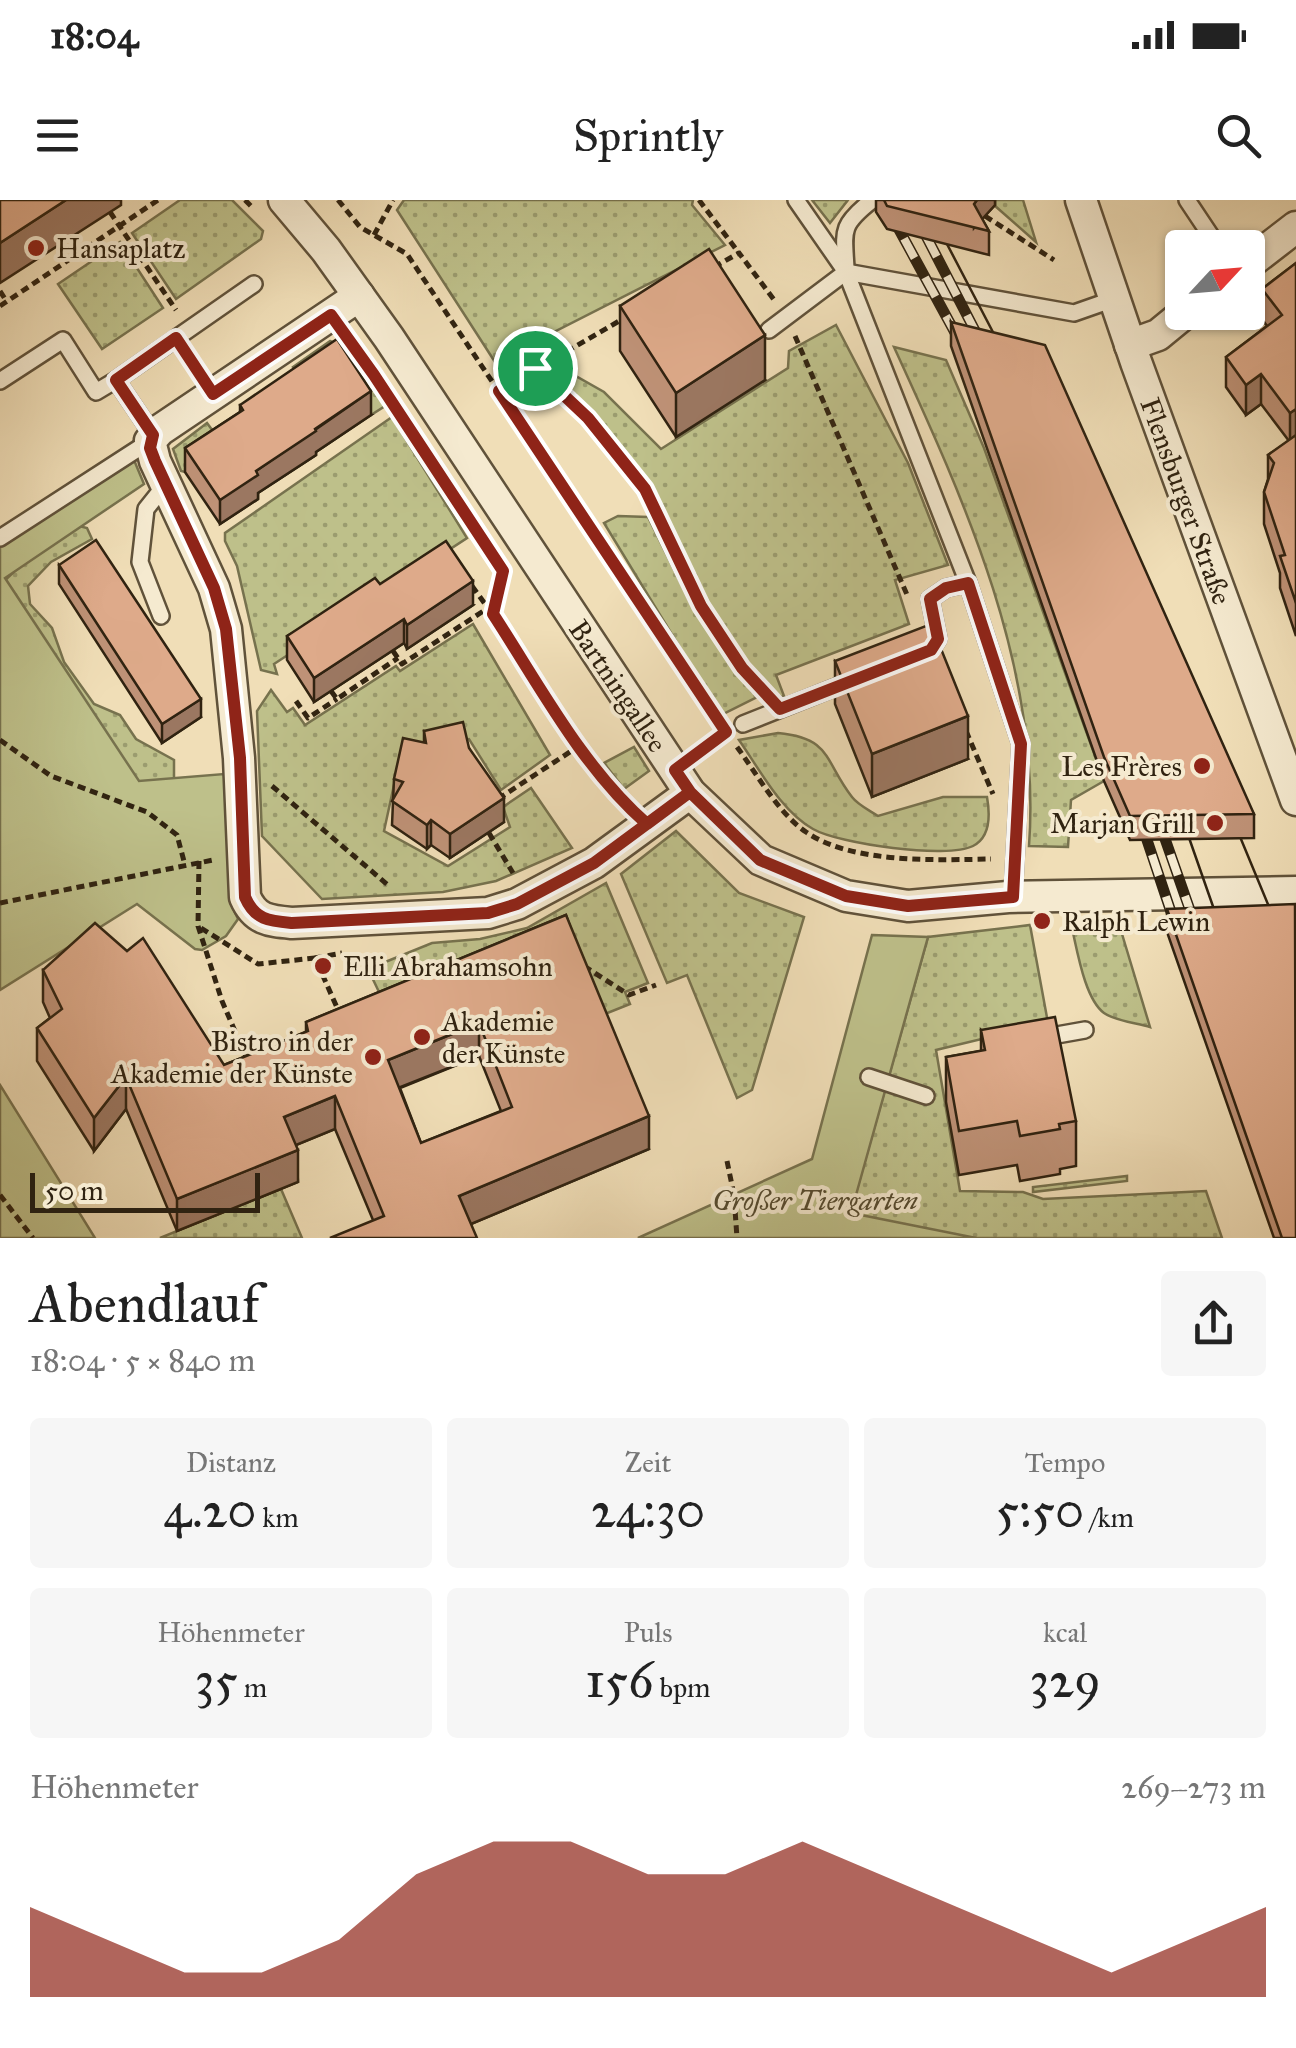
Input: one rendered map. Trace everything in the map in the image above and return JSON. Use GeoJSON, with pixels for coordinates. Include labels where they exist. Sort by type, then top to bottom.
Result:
{"type":"FeatureCollection","features":[{"type":"Feature","properties":{"kind":"street","name":"Flensburger Straße"},"geometry":{"type":"LineString","coordinates":[[1081,200],[1296,800]]}},
{"type":"Feature","properties":{"kind":"street","name":"Bartningallee"},"geometry":{"type":"LineString","coordinates":[[274,209],[359,296],[682,781],[760,860],[846,896],[908,906],[1013,897],[1296,892]]}},
{"type":"Feature","properties":{"kind":"street"},"geometry":{"type":"LineString","coordinates":[[1265,251],[1296,226]]}},
{"type":"Feature","properties":{"kind":"street"},"geometry":{"type":"LineString","coordinates":[[359,296],[152,438],[150,448],[214,588],[226,629],[240,758],[245,897],[251,912],[264,920],[321,923],[488,913],[529,899],[594,863],[647,824],[682,781]]}},
{"type":"Feature","properties":{"kind":"street"},"geometry":{"type":"LineString","coordinates":[[1130,345],[1165,329]]}},
{"type":"Feature","properties":{"kind":"lane"},"geometry":{"type":"LineString","coordinates":[[796,200],[846,272],[968,583],[1021,744],[1013,897]]}},
{"type":"Feature","properties":{"kind":"lane"},"geometry":{"type":"LineString","coordinates":[[1187,200],[1207,230]]}},
{"type":"Feature","properties":{"kind":"lane"},"geometry":{"type":"LineString","coordinates":[[846,272],[844,234],[850,218],[870,202]]}},
{"type":"Feature","properties":{"kind":"lane"},"geometry":{"type":"LineString","coordinates":[[769,330],[846,272],[1074,313],[1114,300]]}},
{"type":"Feature","properties":{"kind":"lane"},"geometry":{"type":"LineString","coordinates":[[0,381],[64,340],[96,392],[254,284]]}},
{"type":"Feature","properties":{"kind":"lane"},"geometry":{"type":"LineString","coordinates":[[0,538],[152,438],[116,380]]}},
{"type":"Feature","properties":{"kind":"lane"},"geometry":{"type":"LineString","coordinates":[[161,616],[140,562],[146,509],[166,484]]}},
{"type":"Feature","properties":{"kind":"lane"},"geometry":{"type":"LineString","coordinates":[[905,660],[931,650],[938,639],[930,599],[946,588],[968,583]]}},
{"type":"Feature","properties":{"kind":"lane"},"geometry":{"type":"LineString","coordinates":[[742,724],[874,672]]}},
{"type":"Feature","properties":{"kind":"lane"},"geometry":{"type":"LineString","coordinates":[[1015,1043],[1085,1030]]}},
{"type":"Feature","properties":{"kind":"lane"},"geometry":{"type":"LineString","coordinates":[[869,1077],[926,1096]]}},
{"type":"Feature","properties":{"kind":"path"},"geometry":{"type":"LineString","coordinates":[[0,306],[158,200]]}},
{"type":"Feature","properties":{"kind":"path"},"geometry":{"type":"LineString","coordinates":[[246,200],[274,209]]}},
{"type":"Feature","properties":{"kind":"path"},"geometry":{"type":"LineString","coordinates":[[338,200],[360,227],[407,254],[726,732]]}},
{"type":"Feature","properties":{"kind":"path"},"geometry":{"type":"LineString","coordinates":[[374,235],[393,200]]}},
{"type":"Feature","properties":{"kind":"path"},"geometry":{"type":"LineString","coordinates":[[699,200],[787,318],[908,597]]}},
{"type":"Feature","properties":{"kind":"path"},"geometry":{"type":"LineString","coordinates":[[110,212],[188,329]]}},
{"type":"Feature","properties":{"kind":"path"},"geometry":{"type":"LineString","coordinates":[[984,216],[1054,260]]}},
{"type":"Feature","properties":{"kind":"path"},"geometry":{"type":"LineString","coordinates":[[60,244],[70,259]]}},
{"type":"Feature","properties":{"kind":"path"},"geometry":{"type":"LineString","coordinates":[[705,272],[740,253]]}},
{"type":"Feature","properties":{"kind":"path"},"geometry":{"type":"LineString","coordinates":[[0,291],[7,302]]}},
{"type":"Feature","properties":{"kind":"path"},"geometry":{"type":"LineString","coordinates":[[499,391],[637,310]]}},
{"type":"Feature","properties":{"kind":"path"},"geometry":{"type":"LineString","coordinates":[[535,368],[588,418],[645,489],[701,606],[742,668],[780,709]]}},
{"type":"Feature","properties":{"kind":"path"},"geometry":{"type":"LineString","coordinates":[[492,554],[503,571],[493,614]]}},
{"type":"Feature","properties":{"kind":"path"},"geometry":{"type":"LineString","coordinates":[[472,586],[579,746],[620,800],[647,824]]}},
{"type":"Feature","properties":{"kind":"path"},"geometry":{"type":"LineString","coordinates":[[393,650],[402,664],[488,608]]}},
{"type":"Feature","properties":{"kind":"path"},"geometry":{"type":"LineString","coordinates":[[456,616],[462,625]]}},
{"type":"Feature","properties":{"kind":"path"},"geometry":{"type":"LineString","coordinates":[[424,638],[429,646]]}},
{"type":"Feature","properties":{"kind":"path"},"geometry":{"type":"LineString","coordinates":[[296,700],[308,718],[398,658]]}},
{"type":"Feature","properties":{"kind":"path"},"geometry":{"type":"LineString","coordinates":[[363,670],[369,678]]}},
{"type":"Feature","properties":{"kind":"path"},"geometry":{"type":"LineString","coordinates":[[331,691],[337,699]]}},
{"type":"Feature","properties":{"kind":"path"},"geometry":{"type":"LineString","coordinates":[[962,723],[994,796]]}},
{"type":"Feature","properties":{"kind":"path"},"geometry":{"type":"LineString","coordinates":[[682,781],[726,732],[742,724]]}},
{"type":"Feature","properties":{"kind":"path"},"geometry":{"type":"LineString","coordinates":[[0,740],[51,776],[147,812],[176,835],[185,865]]}},
{"type":"Feature","properties":{"kind":"path"},"geometry":{"type":"LineString","coordinates":[[491,803],[579,746]]}},
{"type":"Feature","properties":{"kind":"path"},"geometry":{"type":"LineString","coordinates":[[737,747],[781,806],[806,832],[836,846],[881,856],[1002,859]]}},
{"type":"Feature","properties":{"kind":"path"},"geometry":{"type":"LineString","coordinates":[[240,758],[426,917]]}},
{"type":"Feature","properties":{"kind":"path"},"geometry":{"type":"LineString","coordinates":[[489,832],[529,899]]}},
{"type":"Feature","properties":{"kind":"path"},"geometry":{"type":"LineString","coordinates":[[0,903],[199,861],[221,858],[245,862]]}},
{"type":"Feature","properties":{"kind":"path"},"geometry":{"type":"LineString","coordinates":[[199,861],[198,926],[222,1001],[248,1061]]}},
{"type":"Feature","properties":{"kind":"path"},"geometry":{"type":"LineString","coordinates":[[198,926],[258,964],[315,958],[343,1022]]}},
{"type":"Feature","properties":{"kind":"path"},"geometry":{"type":"LineString","coordinates":[[570,957],[629,995],[656,985]]}},
{"type":"Feature","properties":{"kind":"path"},"geometry":{"type":"LineString","coordinates":[[727,1160],[738,1238]]}},
{"type":"Feature","properties":{"kind":"path"},"geometry":{"type":"LineString","coordinates":[[0,1195],[33,1238]]}},
{"type":"Feature","properties":{"kind":"green space"},"geometry":{"type":"Polygon","coordinates":[[[180,200],[232,200],[263,231],[261,239],[176,299],[132,233],[180,200]]]}},
{"type":"Feature","properties":{"kind":"green space"},"geometry":{"type":"Polygon","coordinates":[[[404,200],[693,200],[692,205],[725,245],[495,362],[397,210],[404,200]]]}},
{"type":"Feature","properties":{"kind":"green space"},"geometry":{"type":"Polygon","coordinates":[[[812,200],[848,200],[830,223],[812,200]]]}},
{"type":"Feature","properties":{"kind":"green space"},"geometry":{"type":"Polygon","coordinates":[[[993,200],[1023,200],[1036,242],[994,205],[993,200]]]}},
{"type":"Feature","properties":{"kind":"green space"},"geometry":{"type":"Polygon","coordinates":[[[120,242],[163,308],[102,349],[58,284],[120,242]]]}},
{"type":"Feature","properties":{"kind":"green space"},"geometry":{"type":"Polygon","coordinates":[[[836,325],[908,463],[948,565],[895,580],[909,624],[776,675],[784,696],[777,699],[746,664],[704,602],[652,489],[594,417],[550,376],[565,370],[604,392],[661,449],[788,368],[789,351],[836,325]]]}},
{"type":"Feature","properties":{"kind":"green space"},"geometry":{"type":"Polygon","coordinates":[[[330,341],[355,359],[385,406],[371,415],[337,363],[305,384],[293,367],[330,341]]]}},
{"type":"Feature","properties":{"kind":"green space"},"geometry":{"type":"Polygon","coordinates":[[[894,347],[946,360],[984,448],[1104,781],[1071,800],[1068,847],[1029,846],[1030,780],[1011,652],[971,527],[894,347]]]}},
{"type":"Feature","properties":{"kind":"green space"},"geometry":{"type":"Polygon","coordinates":[[[392,417],[467,538],[274,664],[277,674],[261,670],[237,566],[225,533],[392,417]]]}},
{"type":"Feature","properties":{"kind":"green space"},"geometry":{"type":"Polygon","coordinates":[[[207,423],[224,446],[181,471],[173,449],[207,423]]]}},
{"type":"Feature","properties":{"kind":"green space"},"geometry":{"type":"Polygon","coordinates":[[[134,460],[144,484],[5,578],[139,781],[224,774],[231,904],[238,919],[226,936],[202,950],[195,949],[137,904],[0,990],[0,530],[134,460]]]}},
{"type":"Feature","properties":{"kind":"green space"},"geometry":{"type":"Polygon","coordinates":[[[618,516],[648,517],[694,610],[752,692],[761,695],[721,715],[604,523],[618,516]]]}},
{"type":"Feature","properties":{"kind":"green space"},"geometry":{"type":"Polygon","coordinates":[[[79,526],[87,528],[92,539],[51,562],[28,586],[30,604],[52,628],[64,662],[94,704],[120,715],[136,739],[174,760],[174,781],[87,783],[0,585],[39,548],[79,526]]]}},
{"type":"Feature","properties":{"kind":"green space"},"geometry":{"type":"Polygon","coordinates":[[[473,624],[550,755],[501,790],[469,739],[402,748],[384,831],[448,866],[510,827],[503,807],[531,788],[572,848],[496,881],[443,892],[322,899],[262,836],[257,711],[271,690],[287,712],[293,708],[305,725],[396,666],[400,671],[473,624]]]}},
{"type":"Feature","properties":{"kind":"green space"},"geometry":{"type":"Polygon","coordinates":[[[778,733],[818,746],[852,797],[878,816],[943,797],[987,797],[986,831],[973,846],[941,851],[868,844],[813,829],[781,801],[739,740],[778,733]]]}},
{"type":"Feature","properties":{"kind":"green space"},"geometry":{"type":"Polygon","coordinates":[[[634,747],[649,771],[624,789],[604,763],[634,747]]]}},
{"type":"Feature","properties":{"kind":"green space"},"geometry":{"type":"Polygon","coordinates":[[[676,831],[739,893],[804,917],[752,1090],[737,1098],[687,975],[667,983],[621,874],[676,831]]]}},
{"type":"Feature","properties":{"kind":"green space"},"geometry":{"type":"Polygon","coordinates":[[[606,883],[648,983],[625,992],[630,1004],[595,1018],[391,1017],[368,969],[432,943],[480,939],[527,928],[606,883]]]}},
{"type":"Feature","properties":{"kind":"green space"},"geometry":{"type":"Polygon","coordinates":[[[1071,924],[1119,924],[1150,1027],[1104,1013],[1091,996],[1082,972],[1071,924]]]}},
{"type":"Feature","properties":{"kind":"green space"},"geometry":{"type":"Polygon","coordinates":[[[1030,925],[1048,1023],[936,1050],[960,1191],[1023,1192],[1043,1199],[1206,1191],[1222,1238],[855,1238],[850,1214],[928,937],[1030,925]]]}},
{"type":"Feature","properties":{"kind":"green space","name":"Großer Tiergarten"},"geometry":{"type":"Polygon","coordinates":[[[872,935],[928,937],[851,1213],[976,1238],[638,1238],[812,1159],[872,935]]]}},
{"type":"Feature","properties":{"kind":"green space"},"geometry":{"type":"Polygon","coordinates":[[[0,1085],[95,1238],[0,1238],[0,1085]]]}},
{"type":"Feature","properties":{"kind":"green space"},"geometry":{"type":"Polygon","coordinates":[[[1127,1176],[1127,1181],[1033,1192],[1033,1187],[1127,1176]]]}},
{"type":"Feature","properties":{"kind":"green space"},"geometry":{"type":"Polygon","coordinates":[[[281,1189],[302,1238],[160,1238],[281,1189]]]}},
{"type":"Feature","properties":{"kind":"building"},"geometry":{"type":"Polygon","coordinates":[[[0,200],[66,200],[0,243],[0,200]]]}},
{"type":"Feature","properties":{"kind":"building"},"geometry":{"type":"Polygon","coordinates":[[[884,200],[977,200],[974,204],[989,231],[887,206],[884,200]]]}},
{"type":"Feature","properties":{"kind":"building"},"geometry":{"type":"Polygon","coordinates":[[[709,249],[765,335],[676,393],[620,306],[709,249]]]}},
{"type":"Feature","properties":{"kind":"building"},"geometry":{"type":"Polygon","coordinates":[[[1296,263],[1296,409],[1290,413],[1261,374],[1246,385],[1226,357],[1282,315],[1265,293],[1265,287],[1296,263]]]}},
{"type":"Feature","properties":{"kind":"building"},"geometry":{"type":"Polygon","coordinates":[[[951,322],[1045,345],[1254,814],[1130,816],[1104,757],[951,322]]]}},
{"type":"Feature","properties":{"kind":"building"},"geometry":{"type":"Polygon","coordinates":[[[337,339],[371,391],[220,500],[185,448],[337,339]]]}},
{"type":"Feature","properties":{"kind":"building"},"geometry":{"type":"Polygon","coordinates":[[[1296,435],[1296,603],[1264,492],[1274,463],[1268,455],[1296,435]]]}},
{"type":"Feature","properties":{"kind":"building"},"geometry":{"type":"Polygon","coordinates":[[[96,540],[201,699],[162,724],[59,565],[96,540]]]}},
{"type":"Feature","properties":{"kind":"building"},"geometry":{"type":"Polygon","coordinates":[[[446,541],[473,581],[407,625],[404,619],[314,678],[287,636],[375,578],[380,584],[446,541]]]}},
{"type":"Feature","properties":{"kind":"building"},"geometry":{"type":"Polygon","coordinates":[[[931,624],[968,716],[872,754],[835,661],[931,624]]]}},
{"type":"Feature","properties":{"kind":"building"},"geometry":{"type":"Polygon","coordinates":[[[463,722],[469,748],[504,798],[450,834],[431,820],[427,825],[392,801],[403,782],[394,779],[403,738],[426,743],[424,731],[463,722]]]}},
{"type":"Feature","properties":{"kind":"building"},"geometry":{"type":"Polygon","coordinates":[[[1295,904],[1296,1238],[1282,1238],[1167,909],[1295,904]]]}},
{"type":"Feature","properties":{"kind":"building"},"geometry":{"type":"Polygon","coordinates":[[[566,915],[649,1116],[459,1196],[477,1238],[330,1238],[384,1216],[335,1096],[284,1117],[298,1150],[177,1199],[126,1077],[94,1118],[37,1028],[62,1009],[43,970],[95,923],[127,951],[143,938],[224,1065],[308,1031],[306,1022],[566,915]],[[479,1023],[388,1060],[421,1143],[512,1107],[479,1023]]]}},
{"type":"Feature","properties":{"kind":"building"},"geometry":{"type":"Polygon","coordinates":[[[1055,1017],[1076,1121],[1059,1124],[1060,1129],[1020,1136],[1017,1121],[959,1131],[946,1057],[985,1050],[981,1030],[1055,1017]]]}},
{"type":"Feature","properties":{"kind":"tram line"},"geometry":{"type":"LineString","coordinates":[[924,200],[1007,359]]}},
{"type":"Feature","properties":{"kind":"tram line"},"geometry":{"type":"LineString","coordinates":[[1180,812],[1223,935]]}},
{"type":"Feature","properties":{"kind":"tram line"},"geometry":{"type":"LineString","coordinates":[[1231,815],[1296,972]]}},
{"type":"Feature","properties":{"kind":"railway"},"geometry":{"type":"LineString","coordinates":[[883,200],[964,349]]}},
{"type":"Feature","properties":{"kind":"railway"},"geometry":{"type":"LineString","coordinates":[[903,200],[923,230],[987,354]]}},
{"type":"Feature","properties":{"kind":"railway"},"geometry":{"type":"LineString","coordinates":[[1138,813],[1179,936]]}},
{"type":"Feature","properties":{"kind":"railway"},"geometry":{"type":"LineString","coordinates":[[1156,813],[1199,936]]}},
{"type":"Feature","properties":{"kind":"place","name":"Hansaplatz"},"geometry":{"type":"Point","coordinates":[36,248]}},
{"type":"Feature","properties":{"kind":"place","name":"Les Frères"},"geometry":{"type":"Point","coordinates":[1202,766]}},
{"type":"Feature","properties":{"kind":"place","name":"Marjan Grill"},"geometry":{"type":"Point","coordinates":[1215,823]}},
{"type":"Feature","properties":{"kind":"place","name":"Ralph Lewin"},"geometry":{"type":"Point","coordinates":[1042,921]}},
{"type":"Feature","properties":{"kind":"place","name":"Elli Abrahamsohn"},"geometry":{"type":"Point","coordinates":[323,966]}},
{"type":"Feature","properties":{"kind":"place","name":"Akademie der Künste"},"geometry":{"type":"Point","coordinates":[422,1037]}},
{"type":"Feature","properties":{"kind":"place","name":"Bistro in der Akademie der Künste"},"geometry":{"type":"Point","coordinates":[373,1057]}},
{"type":"Feature","properties":{"kind":"route"},"geometry":{"type":"LineString","coordinates":[[535,368],[499,391],[726,732],[675,770],[690,792],[647,824],[620,800],[579,746],[493,614],[503,571],[331,315],[213,394],[176,338],[116,380],[153,435],[150,448],[188,526],[226,629],[240,758],[245,897],[251,912],[264,920],[292,923],[488,913],[529,899],[594,863],[690,792],[760,860],[846,896],[908,906],[1013,897],[1021,744],[968,583],[946,588],[930,599],[938,639],[931,650],[780,709],[742,668],[701,606],[645,489],[588,418],[535,368]]}}]}
